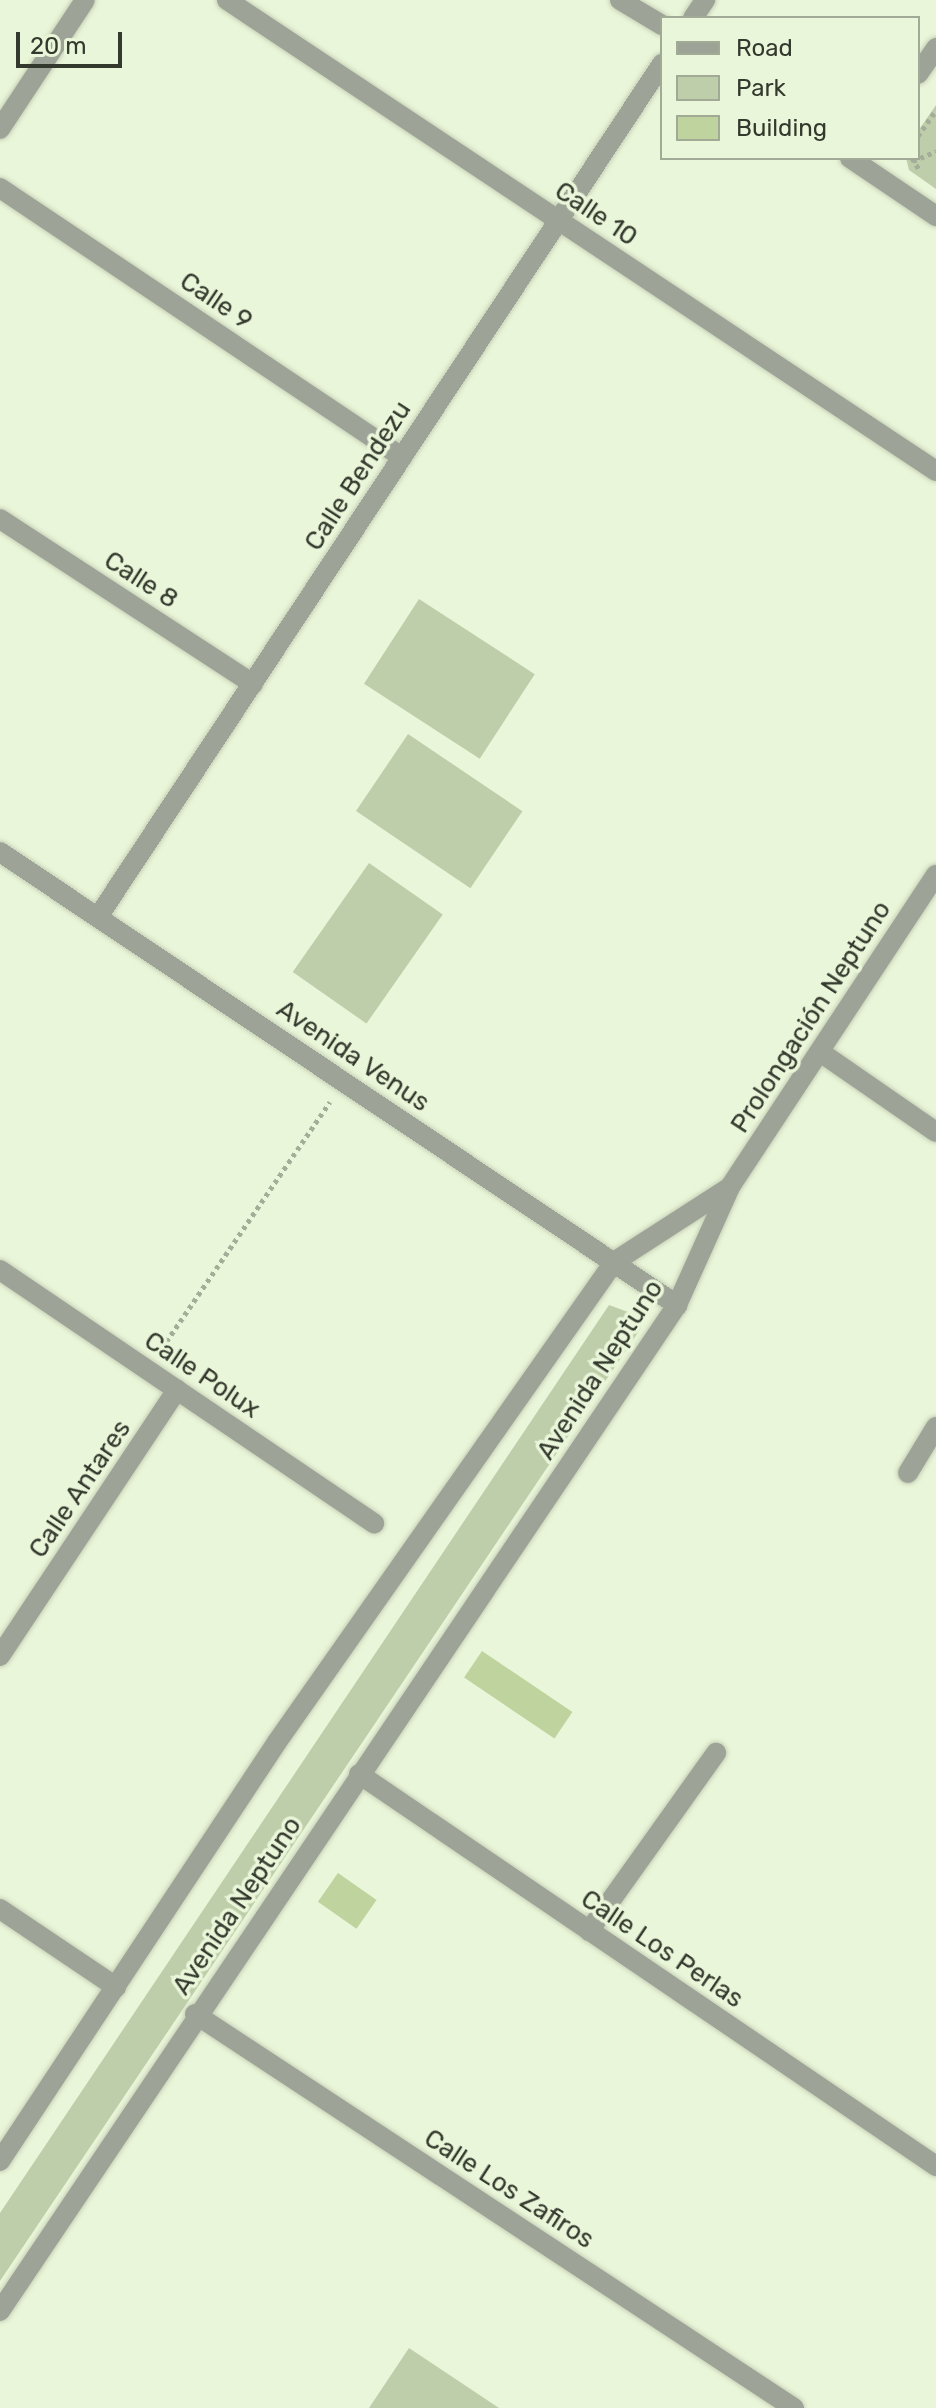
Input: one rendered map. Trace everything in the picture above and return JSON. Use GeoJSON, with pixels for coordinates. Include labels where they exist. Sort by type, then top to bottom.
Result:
{"type":"FeatureCollection","features":[{"type":"Feature","properties":{"kind":"street"},"geometry":{"type":"LineString","coordinates":[[0,129],[85,0]]}},
{"type":"Feature","properties":{"kind":"street","name":"Calle 10"},"geometry":{"type":"LineString","coordinates":[[227,0],[936,471]]}},
{"type":"Feature","properties":{"kind":"street"},"geometry":{"type":"LineString","coordinates":[[620,0],[660,24]]}},
{"type":"Feature","properties":{"kind":"street"},"geometry":{"type":"LineString","coordinates":[[920,71],[936,48]]}},
{"type":"Feature","properties":{"kind":"street","name":"Calle Bendezu"},"geometry":{"type":"LineString","coordinates":[[98,917],[660,67]]}},
{"type":"Feature","properties":{"kind":"street"},"geometry":{"type":"LineString","coordinates":[[856,160],[936,216]]}},
{"type":"Feature","properties":{"kind":"street","name":"Calle 9"},"geometry":{"type":"LineString","coordinates":[[0,188],[402,457]]}},
{"type":"Feature","properties":{"kind":"street","name":"Calle 8"},"geometry":{"type":"LineString","coordinates":[[0,519],[253,684]]}},
{"type":"Feature","properties":{"kind":"street","name":"Avenida Venus"},"geometry":{"type":"LineString","coordinates":[[0,852],[677,1305]]}},
{"type":"Feature","properties":{"kind":"street","name":"Prolongación Neptuno"},"geometry":{"type":"LineString","coordinates":[[730,1187],[936,875]]}},
{"type":"Feature","properties":{"kind":"street"},"geometry":{"type":"LineString","coordinates":[[820,1052],[936,1132]]}},
{"type":"Feature","properties":{"kind":"street","name":"Avenida Neptuno"},"geometry":{"type":"LineString","coordinates":[[0,2161],[614,1262],[730,1187]]}},
{"type":"Feature","properties":{"kind":"street","name":"Avenida Neptuno"},"geometry":{"type":"LineString","coordinates":[[0,2311],[195,2014],[677,1305],[730,1187]]}},
{"type":"Feature","properties":{"kind":"street","name":"Calle Polux"},"geometry":{"type":"LineString","coordinates":[[0,1270],[374,1523]]}},
{"type":"Feature","properties":{"kind":"street","name":"Calle Antares"},"geometry":{"type":"LineString","coordinates":[[0,1656],[177,1390]]}},
{"type":"Feature","properties":{"kind":"street"},"geometry":{"type":"LineString","coordinates":[[908,1473],[936,1427]]}},
{"type":"Feature","properties":{"kind":"street"},"geometry":{"type":"LineString","coordinates":[[589,1931],[716,1753]]}},
{"type":"Feature","properties":{"kind":"street","name":"Calle Los Perlas"},"geometry":{"type":"LineString","coordinates":[[359,1774],[936,2166]]}},
{"type":"Feature","properties":{"kind":"street"},"geometry":{"type":"LineString","coordinates":[[0,1909],[116,1987]]}},
{"type":"Feature","properties":{"kind":"street","name":"Calle Los Zafiros"},"geometry":{"type":"LineString","coordinates":[[195,2014],[794,2408]]}},
{"type":"Feature","properties":{"kind":"path"},"geometry":{"type":"LineString","coordinates":[[920,133],[936,110]]}},
{"type":"Feature","properties":{"kind":"path"},"geometry":{"type":"LineString","coordinates":[[147,1370],[344,1082]]}},
{"type":"Feature","properties":{"kind":"green space"},"geometry":{"type":"Polygon","coordinates":[[[936,105],[936,189],[909,170],[906,160],[920,160],[920,128],[936,105]]]}},
{"type":"Feature","properties":{"kind":"green space"},"geometry":{"type":"Polygon","coordinates":[[[419,599],[535,674],[480,759],[364,684],[419,599]]]}},
{"type":"Feature","properties":{"kind":"green space"},"geometry":{"type":"Polygon","coordinates":[[[408,734],[522,811],[470,888],[356,811],[408,734]]]}},
{"type":"Feature","properties":{"kind":"green space"},"geometry":{"type":"Polygon","coordinates":[[[369,863],[443,915],[366,1024],[293,972],[369,863]]]}},
{"type":"Feature","properties":{"kind":"green space"},"geometry":{"type":"Polygon","coordinates":[[[609,1305],[639,1316],[641,1328],[0,2281],[0,2213],[609,1305]]]}},
{"type":"Feature","properties":{"kind":"green space"},"geometry":{"type":"Polygon","coordinates":[[[409,2348],[499,2408],[369,2408],[409,2348]]]}},
{"type":"Feature","properties":{"kind":"building"},"geometry":{"type":"Polygon","coordinates":[[[482,1651],[572,1712],[554,1738],[464,1678],[482,1651]]]}},
{"type":"Feature","properties":{"kind":"building"},"geometry":{"type":"Polygon","coordinates":[[[338,1873],[377,1900],[356,1929],[318,1902],[338,1873]]]}}]}
